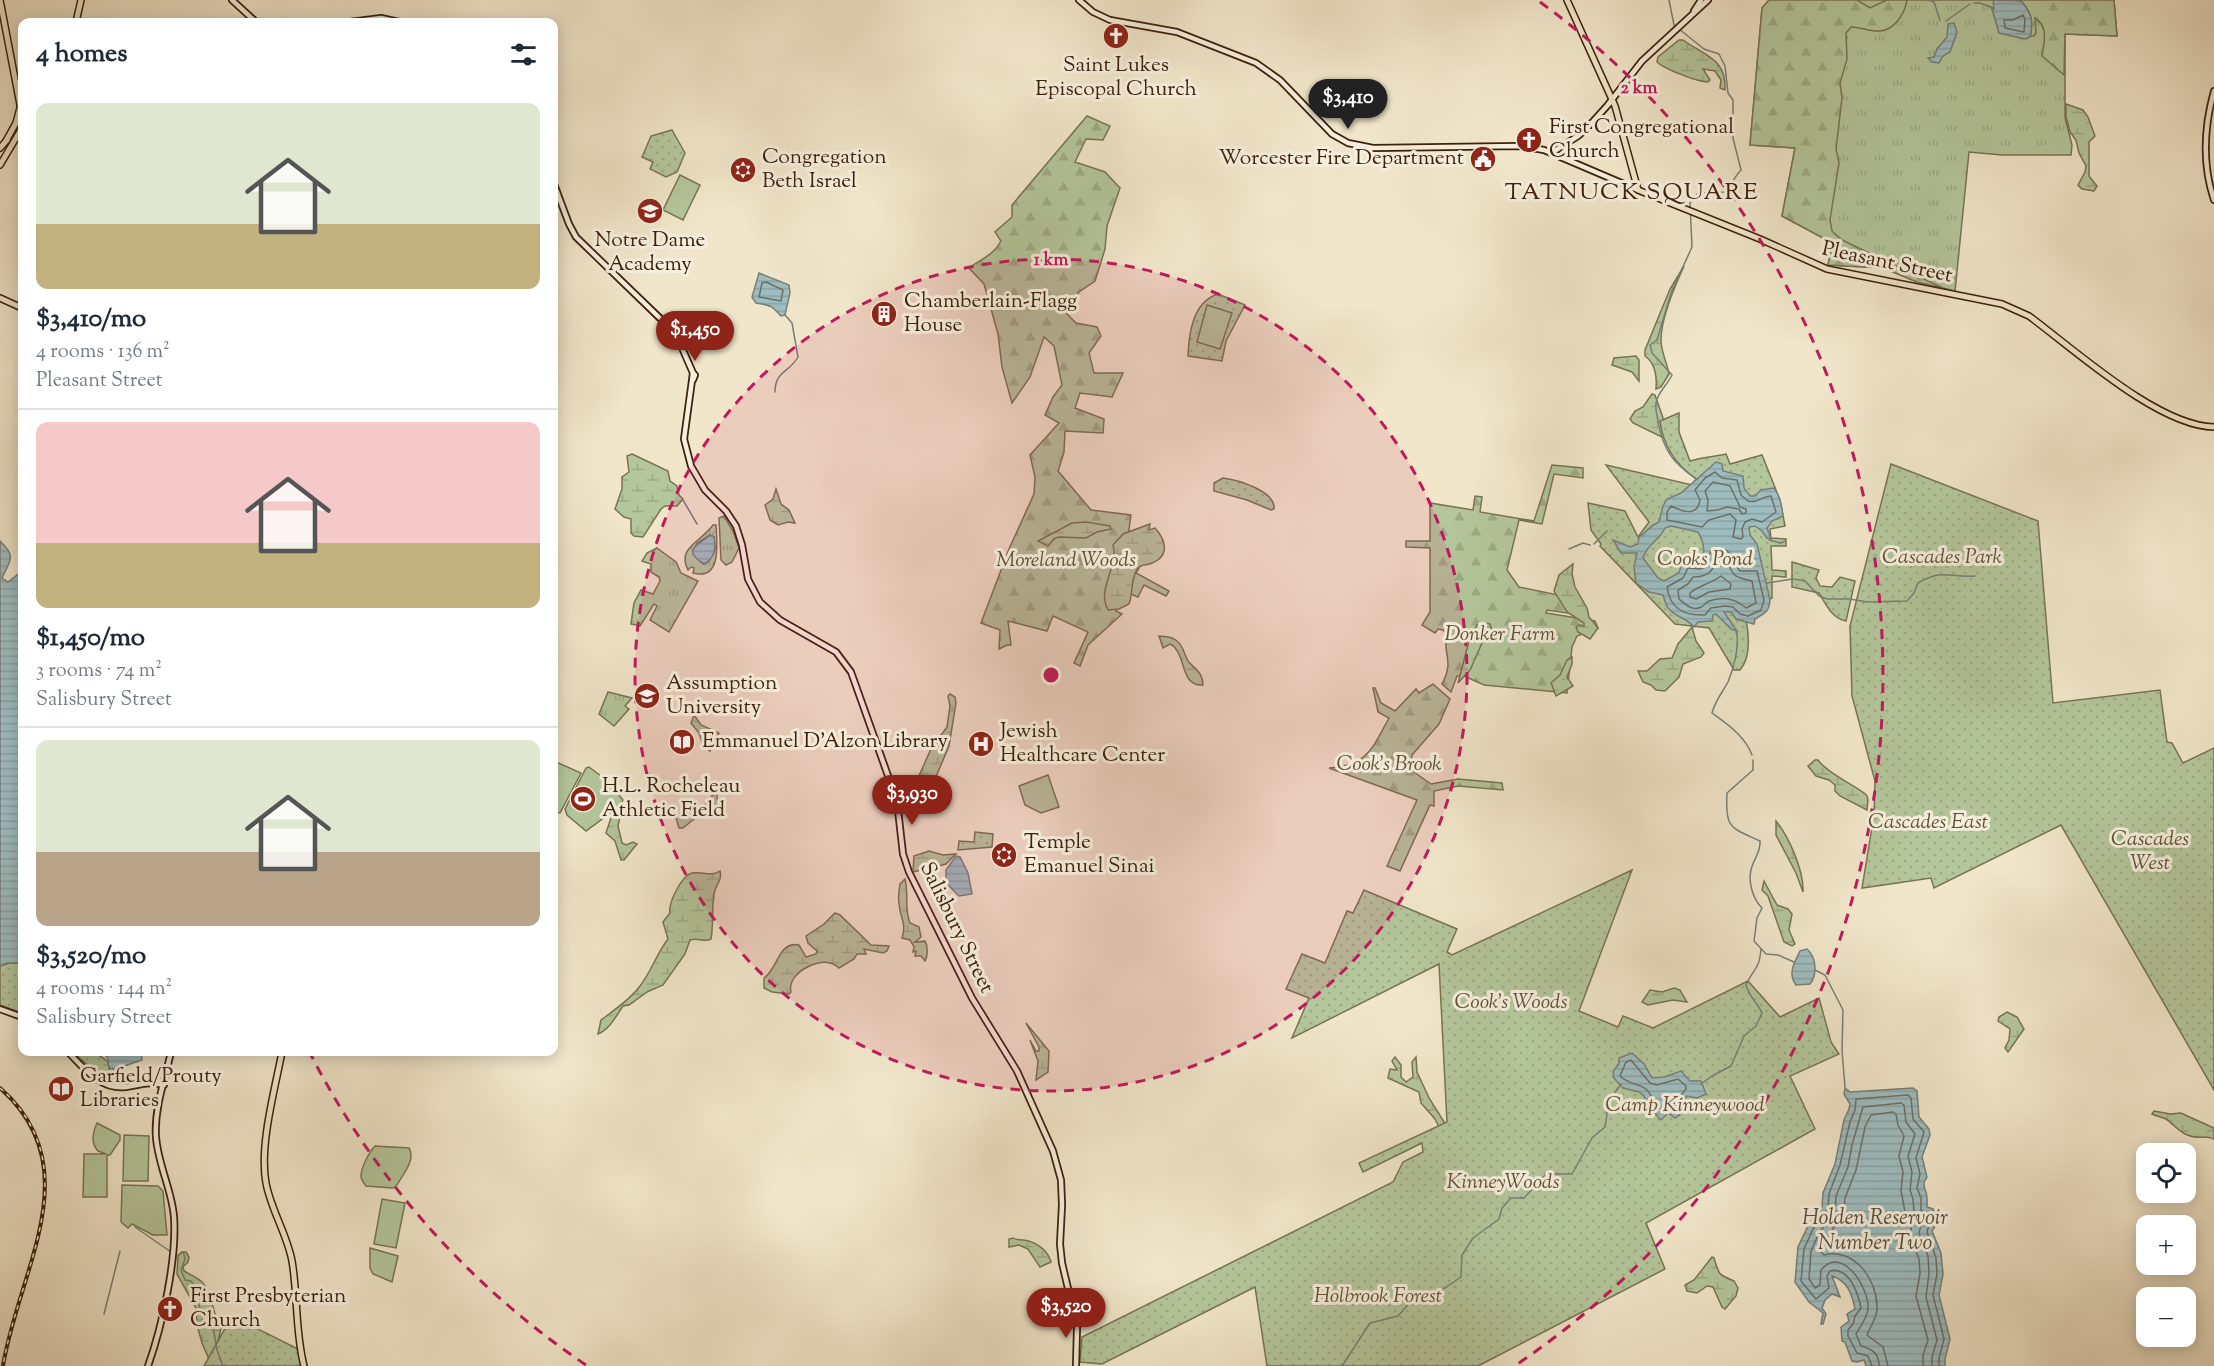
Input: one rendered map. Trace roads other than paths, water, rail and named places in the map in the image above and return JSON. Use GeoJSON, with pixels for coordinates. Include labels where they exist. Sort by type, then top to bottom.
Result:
{"type":"FeatureCollection","features":[{"type":"Feature","properties":{"kind":"main road"},"geometry":{"type":"LineString","coordinates":[[0,0],[18,91]]}},
{"type":"Feature","properties":{"kind":"main road"},"geometry":{"type":"LineString","coordinates":[[77,18],[81,0]]}},
{"type":"Feature","properties":{"kind":"main road"},"geometry":{"type":"LineString","coordinates":[[232,0],[252,18]]}},
{"type":"Feature","properties":{"kind":"main road","name":"Pleasant Street"},"geometry":{"type":"LineString","coordinates":[[1079,0],[1093,12],[1110,20],[1177,32],[1256,63],[1280,80],[1332,134],[1353,144],[1373,148],[1520,146],[1553,152],[1827,269],[2002,304],[2016,309],[2030,316],[2125,389],[2182,420],[2214,427]]}},
{"type":"Feature","properties":{"kind":"main road"},"geometry":{"type":"LineString","coordinates":[[1568,0],[1612,99],[1638,190]]}},
{"type":"Feature","properties":{"kind":"main road"},"geometry":{"type":"LineString","coordinates":[[1687,20],[1701,0]]}},
{"type":"Feature","properties":{"kind":"main road"},"geometry":{"type":"LineString","coordinates":[[1553,152],[1578,136],[1612,99],[1642,61],[1708,0]]}},
{"type":"Feature","properties":{"kind":"main road"},"geometry":{"type":"LineString","coordinates":[[2214,91],[2207,121],[2205,149],[2214,200]]}},
{"type":"Feature","properties":{"kind":"main road"},"geometry":{"type":"LineString","coordinates":[[6,141],[18,116]]}},
{"type":"Feature","properties":{"kind":"main road"},"geometry":{"type":"LineString","coordinates":[[0,148],[18,124]]}},
{"type":"Feature","properties":{"kind":"main road"},"geometry":{"type":"LineString","coordinates":[[0,165],[18,136]]}},
{"type":"Feature","properties":{"kind":"main road","name":"Salisbury Street"},"geometry":{"type":"LineString","coordinates":[[558,195],[576,237],[663,320],[679,341],[695,378],[684,440],[687,456],[705,490],[726,511],[736,526],[742,544],[748,579],[760,602],[776,617],[836,652],[850,669],[897,801],[904,855],[909,872],[976,1006],[1017,1071],[1053,1150],[1060,1175],[1062,1194],[1060,1250],[1077,1327],[1076,1366]]}},
{"type":"Feature","properties":{"kind":"main road"},"geometry":{"type":"LineString","coordinates":[[0,298],[18,306]]}},
{"type":"Feature","properties":{"kind":"main road"},"geometry":{"type":"LineString","coordinates":[[0,1009],[18,1016]]}},
{"type":"Feature","properties":{"kind":"main road"},"geometry":{"type":"LineString","coordinates":[[72,1056],[91,1076],[106,1084],[120,1088],[147,1083],[164,1085]]}},
{"type":"Feature","properties":{"kind":"main road"},"geometry":{"type":"LineString","coordinates":[[148,1366],[160,1328],[174,1242],[171,1198],[156,1138],[157,1116],[170,1056]]}},
{"type":"Feature","properties":{"kind":"main road"},"geometry":{"type":"LineString","coordinates":[[281,1056],[265,1148],[264,1166],[269,1197],[292,1262],[297,1330],[304,1366]]}},
{"type":"Feature","properties":{"kind":"water"},"geometry":{"type":"Polygon","coordinates":[[[1993,0],[2021,1],[2031,18],[2030,37],[2025,39],[1999,33],[1992,9],[1994,9],[1993,0]]]}},
{"type":"Feature","properties":{"kind":"water"},"geometry":{"type":"Polygon","coordinates":[[[1954,23],[1957,32],[1950,52],[1943,56],[1939,63],[1932,62],[1928,58],[1934,57],[1937,49],[1947,37],[1948,24],[1954,23]]]}},
{"type":"Feature","properties":{"kind":"water"},"geometry":{"type":"Polygon","coordinates":[[[759,273],[789,285],[790,293],[785,315],[781,316],[770,306],[756,303],[752,297],[759,273]]]}},
{"type":"Feature","properties":{"kind":"water"},"geometry":{"type":"Polygon","coordinates":[[[1716,462],[1722,464],[1723,471],[1743,476],[1744,488],[1750,496],[1755,496],[1761,490],[1774,488],[1776,491],[1783,516],[1772,521],[1767,528],[1771,539],[1755,526],[1749,527],[1750,535],[1757,544],[1770,600],[1767,610],[1755,619],[1754,624],[1736,619],[1731,612],[1724,612],[1737,631],[1731,629],[1716,614],[1713,615],[1712,621],[1698,622],[1694,627],[1668,608],[1663,595],[1649,592],[1636,583],[1634,567],[1637,553],[1621,553],[1613,540],[1630,547],[1638,544],[1639,537],[1659,522],[1667,499],[1681,493],[1716,462]],[[1671,526],[1665,528],[1647,549],[1643,558],[1658,578],[1664,581],[1679,573],[1682,563],[1700,563],[1704,548],[1698,532],[1671,526]]]}},
{"type":"Feature","properties":{"kind":"water"},"geometry":{"type":"Polygon","coordinates":[[[710,535],[714,537],[715,549],[713,556],[704,564],[697,559],[693,551],[710,535]]]}},
{"type":"Feature","properties":{"kind":"water"},"geometry":{"type":"Polygon","coordinates":[[[0,541],[10,555],[2,578],[8,582],[18,574],[18,963],[7,963],[0,966],[0,541]]]}},
{"type":"Feature","properties":{"kind":"water"},"geometry":{"type":"Polygon","coordinates":[[[956,856],[960,857],[968,873],[972,894],[959,896],[946,883],[946,870],[956,856]]]}},
{"type":"Feature","properties":{"kind":"water"},"geometry":{"type":"Polygon","coordinates":[[[1807,949],[1814,961],[1813,980],[1810,984],[1796,985],[1792,976],[1793,968],[1800,951],[1807,949]]]}},
{"type":"Feature","properties":{"kind":"water"},"geometry":{"type":"Polygon","coordinates":[[[1632,1053],[1644,1064],[1652,1078],[1664,1077],[1681,1071],[1690,1081],[1701,1081],[1706,1094],[1697,1098],[1687,1096],[1678,1108],[1680,1115],[1675,1118],[1668,1113],[1661,1120],[1647,1105],[1644,1096],[1639,1092],[1623,1088],[1613,1077],[1614,1070],[1619,1064],[1619,1058],[1632,1053]]]}},
{"type":"Feature","properties":{"kind":"water"},"geometry":{"type":"Polygon","coordinates":[[[106,1056],[142,1056],[142,1060],[112,1070],[108,1065],[106,1056]]]}},
{"type":"Feature","properties":{"kind":"water","name":"Holden Reservoir Number Two"},"geometry":{"type":"Polygon","coordinates":[[[1845,1088],[1850,1092],[1913,1088],[1917,1091],[1919,1117],[1929,1129],[1930,1135],[1922,1157],[1927,1177],[1924,1185],[1927,1207],[1933,1209],[1937,1215],[1936,1225],[1932,1231],[1941,1253],[1943,1274],[1939,1295],[1950,1339],[1945,1366],[1866,1366],[1864,1360],[1852,1361],[1845,1342],[1842,1341],[1841,1327],[1849,1321],[1847,1314],[1855,1309],[1848,1288],[1832,1276],[1840,1297],[1832,1294],[1825,1300],[1822,1308],[1826,1314],[1821,1324],[1823,1313],[1809,1302],[1795,1282],[1798,1247],[1808,1226],[1822,1207],[1823,1193],[1835,1164],[1844,1120],[1850,1104],[1844,1094],[1845,1088]]]}},
{"type":"Feature","properties":{"kind":"waterway"},"geometry":{"type":"LineString","coordinates":[[1669,0],[1674,25],[1704,49],[1719,54],[1725,66],[1728,93],[1733,100],[1733,138],[1741,170],[1725,192],[1698,193],[1690,203],[1692,247],[1671,293],[1657,340],[1650,345],[1652,353],[1672,375],[1656,403],[1663,441],[1676,462],[1698,480]]}},
{"type":"Feature","properties":{"kind":"waterway"},"geometry":{"type":"LineString","coordinates":[[1929,0],[1934,2],[1940,20]]}},
{"type":"Feature","properties":{"kind":"waterway"},"geometry":{"type":"LineString","coordinates":[[1974,3],[1993,8]]}},
{"type":"Feature","properties":{"kind":"waterway"},"geometry":{"type":"LineString","coordinates":[[1946,21],[1970,4]]}},
{"type":"Feature","properties":{"kind":"waterway"},"geometry":{"type":"LineString","coordinates":[[775,392],[777,380],[798,357],[792,323],[785,315]]}},
{"type":"Feature","properties":{"kind":"waterway"},"geometry":{"type":"LineString","coordinates":[[683,500],[697,524]]}},
{"type":"Feature","properties":{"kind":"waterway"},"geometry":{"type":"LineString","coordinates":[[1594,544],[1607,531]]}},
{"type":"Feature","properties":{"kind":"waterway"},"geometry":{"type":"LineString","coordinates":[[1769,540],[1781,543],[1785,541]]}},
{"type":"Feature","properties":{"kind":"waterway"},"geometry":{"type":"LineString","coordinates":[[1569,549],[1583,543],[1590,545]]}},
{"type":"Feature","properties":{"kind":"waterway"},"geometry":{"type":"LineString","coordinates":[[1767,583],[1793,579],[1805,581],[1819,596],[1827,599],[1867,602],[1907,601],[1914,593],[1918,583],[1927,578],[1940,575],[1975,576]]}},
{"type":"Feature","properties":{"kind":"waterway"},"geometry":{"type":"LineString","coordinates":[[1736,630],[1737,649],[1732,670],[1712,713],[1740,736],[1752,755]]}},
{"type":"Feature","properties":{"kind":"waterway"},"geometry":{"type":"LineString","coordinates":[[1753,760],[1753,770],[1727,793],[1727,814],[1736,829],[1760,841],[1750,875],[1752,890],[1762,908],[1757,918],[1754,941],[1766,954],[1778,955],[1794,962]]}},
{"type":"Feature","properties":{"kind":"waterway"},"geometry":{"type":"LineString","coordinates":[[1701,1084],[1731,1066],[1744,1036],[1756,1026],[1762,1013],[1746,985],[1757,965],[1761,949]]}},
{"type":"Feature","properties":{"kind":"waterway"},"geometry":{"type":"LineString","coordinates":[[1815,970],[1825,975],[1843,1010],[1842,1051],[1845,1087]]}},
{"type":"Feature","properties":{"kind":"waterway"},"geometry":{"type":"LineString","coordinates":[[113,1068],[114,1082]]}},
{"type":"Feature","properties":{"kind":"waterway"},"geometry":{"type":"LineString","coordinates":[[1342,1366],[1370,1323],[1398,1316],[1412,1300],[1439,1292],[1461,1277],[1462,1255],[1473,1238],[1499,1219],[1502,1208],[1511,1198],[1524,1198],[1546,1174],[1572,1174],[1592,1138],[1605,1127],[1609,1101],[1621,1084]]}},
{"type":"Feature","properties":{"kind":"waterway"},"geometry":{"type":"LineString","coordinates":[[135,1227],[171,1252]]}},
{"type":"Feature","properties":{"kind":"waterway"},"geometry":{"type":"LineString","coordinates":[[104,1314],[120,1251]]}},
{"type":"Feature","properties":{"kind":"waterway"},"geometry":{"type":"LineString","coordinates":[[178,1255],[182,1252],[184,1254],[185,1259],[181,1270],[185,1280],[191,1281],[195,1287],[200,1309],[211,1315],[217,1350],[223,1366]]}},
{"type":"Feature","properties":{"kind":"railway"},"geometry":{"type":"LineString","coordinates":[[0,1088],[27,1119],[41,1152],[45,1186],[41,1221],[33,1257],[11,1330],[3,1366]]}},
{"type":"Feature","properties":{"kind":"place","name":"Saint Lukes Episcopal Church"},"geometry":{"type":"Point","coordinates":[1116,36]}},
{"type":"Feature","properties":{"kind":"place","name":"First Congregational Church"},"geometry":{"type":"Point","coordinates":[1529,140]}},
{"type":"Feature","properties":{"kind":"place","name":"Worcester Fire Department"},"geometry":{"type":"Point","coordinates":[1483,159]}},
{"type":"Feature","properties":{"kind":"place","name":"Congregation Beth Israel"},"geometry":{"type":"Point","coordinates":[743,170]}},
{"type":"Feature","properties":{"kind":"place","name":"Notre Dame Academy"},"geometry":{"type":"Point","coordinates":[650,211]}},
{"type":"Feature","properties":{"kind":"place","name":"Chamberlain-Flagg House"},"geometry":{"type":"Point","coordinates":[884,314]}},
{"type":"Feature","properties":{"kind":"place","name":"Assumption University"},"geometry":{"type":"Point","coordinates":[647,696]}},
{"type":"Feature","properties":{"kind":"place","name":"Emmanuel D'Alzon Library"},"geometry":{"type":"Point","coordinates":[682,742]}},
{"type":"Feature","properties":{"kind":"place","name":"Jewish Healthcare Center"},"geometry":{"type":"Point","coordinates":[981,744]}},
{"type":"Feature","properties":{"kind":"place","name":"H.L. Rocheleau Athletic Field"},"geometry":{"type":"Point","coordinates":[583,799]}},
{"type":"Feature","properties":{"kind":"place","name":"Temple Emanuel Sinai"},"geometry":{"type":"Point","coordinates":[1004,855]}},
{"type":"Feature","properties":{"kind":"place","name":"Garfield/Prouty Libraries"},"geometry":{"type":"Point","coordinates":[61,1089]}},
{"type":"Feature","properties":{"kind":"place","name":"First Presbyterian Church"},"geometry":{"type":"Point","coordinates":[170,1309]}},
{"type":"Feature","properties":{"kind":"district","name":"TATNUCK SQUARE"},"geometry":{"type":"Point","coordinates":[1632,193]}},
{"type":"Feature","properties":{"kind":"park label","name":"Cascades Park"},"geometry":{"type":"Point","coordinates":[1942,558]}},
{"type":"Feature","properties":{"kind":"park label","name":"Cooks Pond"},"geometry":{"type":"Point","coordinates":[1705,560]}},
{"type":"Feature","properties":{"kind":"park label","name":"Moreland Woods"},"geometry":{"type":"Point","coordinates":[1066,561]}},
{"type":"Feature","properties":{"kind":"park label","name":"Donker Farm"},"geometry":{"type":"Point","coordinates":[1500,635]}},
{"type":"Feature","properties":{"kind":"park label","name":"Cook's Brook"},"geometry":{"type":"Point","coordinates":[1389,765]}},
{"type":"Feature","properties":{"kind":"park label","name":"Cascades East"},"geometry":{"type":"Point","coordinates":[1928,823]}},
{"type":"Feature","properties":{"kind":"park label","name":"Cascades West"},"geometry":{"type":"Point","coordinates":[2150,852]}},
{"type":"Feature","properties":{"kind":"park label","name":"Cook's Woods"},"geometry":{"type":"Point","coordinates":[1511,1003]}},
{"type":"Feature","properties":{"kind":"park label","name":"Camp Kinneywood"},"geometry":{"type":"Point","coordinates":[1685,1106]}},
{"type":"Feature","properties":{"kind":"park label","name":"KinneyWoods"},"geometry":{"type":"Point","coordinates":[1503,1183]}},
{"type":"Feature","properties":{"kind":"park label","name":"Holbrook Forest"},"geometry":{"type":"Point","coordinates":[1378,1297]}}]}
